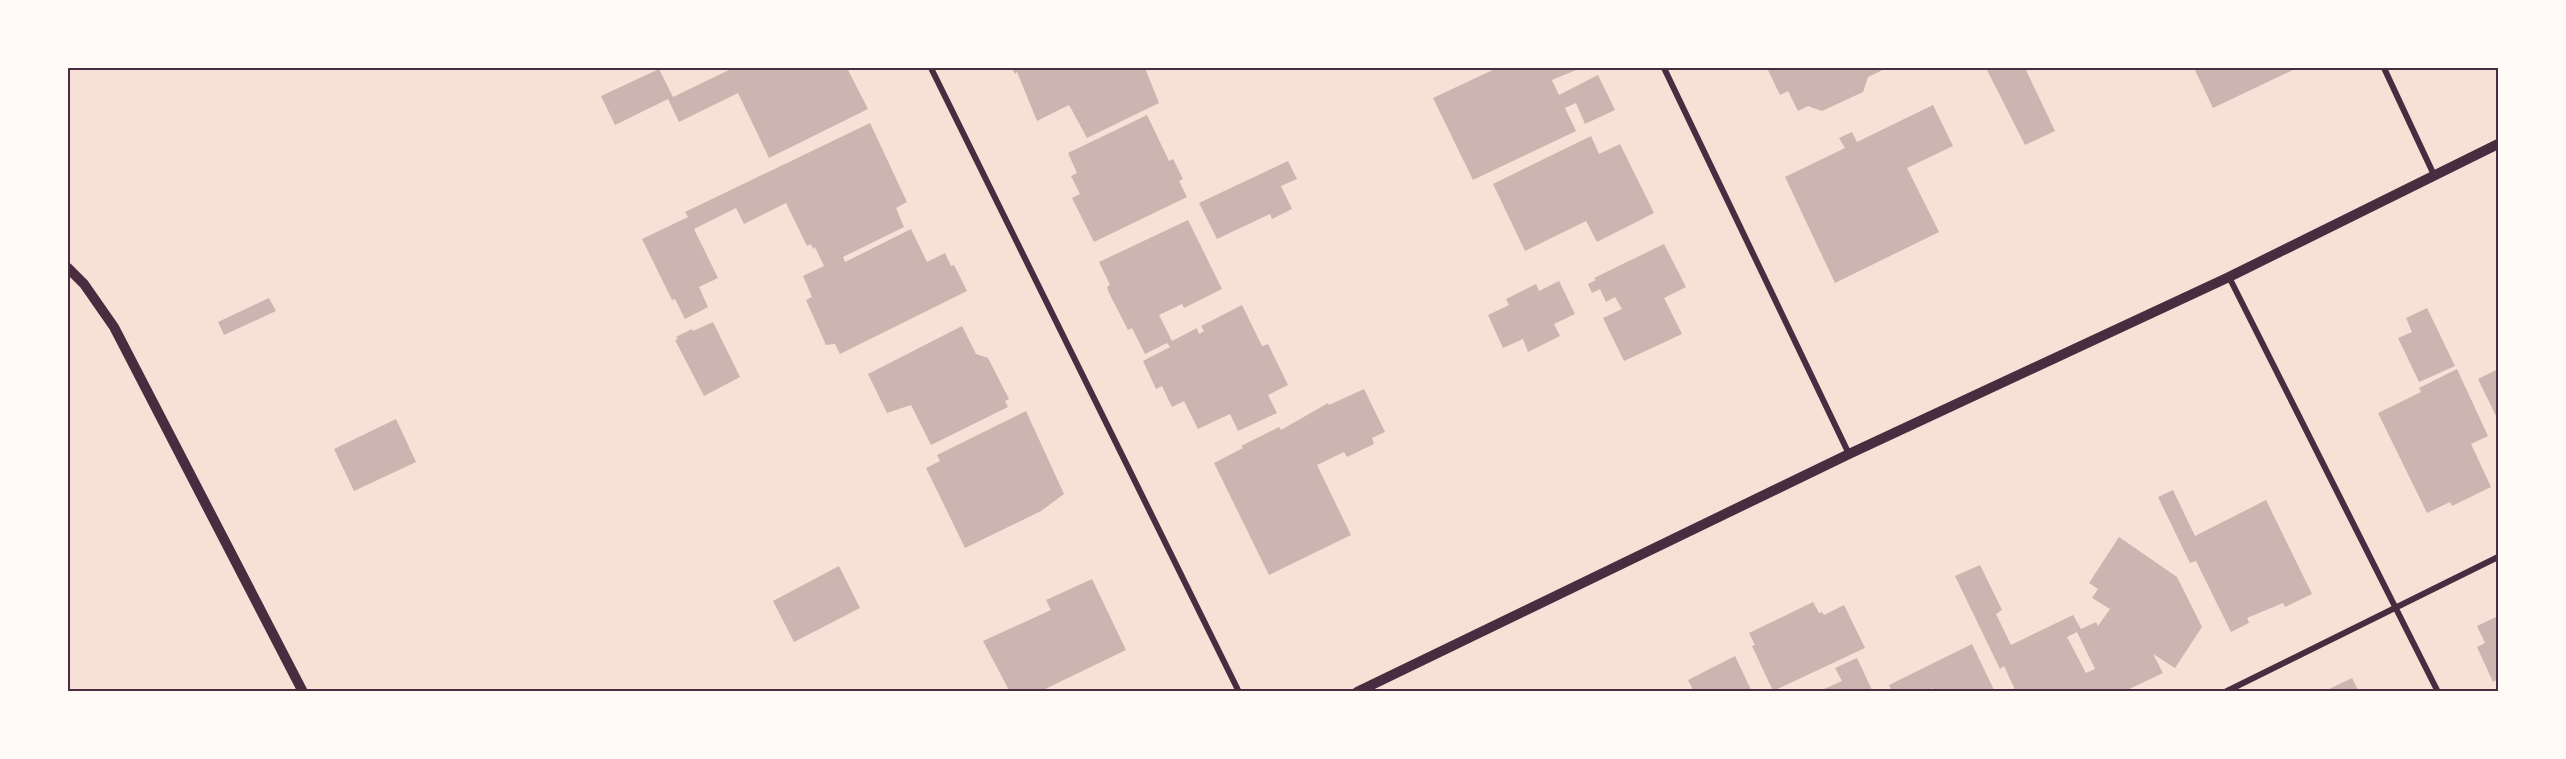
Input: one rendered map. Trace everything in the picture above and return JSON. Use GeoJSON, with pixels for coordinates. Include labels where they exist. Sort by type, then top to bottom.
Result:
{"type":"FeatureCollection","features":[{"type":"Feature","properties":{"kind":"street"},"geometry":{"type":"LineString","coordinates":[[931,68],[1239,692]]}},
{"type":"Feature","properties":{"kind":"street"},"geometry":{"type":"LineString","coordinates":[[1664,68],[1850,454]]}},
{"type":"Feature","properties":{"kind":"street"},"geometry":{"type":"LineString","coordinates":[[2384,68],[2434,175]]}},
{"type":"Feature","properties":{"kind":"street"},"geometry":{"type":"LineString","coordinates":[[1357,692],[1850,454],[2229,277],[2499,144]]}},
{"type":"Feature","properties":{"kind":"street"},"geometry":{"type":"LineString","coordinates":[[68,268],[84,284],[114,327],[303,692]]}},
{"type":"Feature","properties":{"kind":"street"},"geometry":{"type":"LineString","coordinates":[[2229,277],[2397,606],[2438,692]]}},
{"type":"Feature","properties":{"kind":"street"},"geometry":{"type":"LineString","coordinates":[[2225,692],[2499,556]]}},
{"type":"Feature","properties":{"kind":"building"},"geometry":{"type":"Polygon","coordinates":[[[733,68],[788,68],[789,70],[847,68],[868,109],[769,158],[738,93],[679,122],[668,99],[615,125],[601,96],[659,69],[673,97],[733,68]]]}},
{"type":"Feature","properties":{"kind":"building"},"geometry":{"type":"Polygon","coordinates":[[[1012,68],[1145,68],[1159,103],[1087,138],[1069,105],[1037,121],[1017,72],[1015,74],[1012,68]]]}},
{"type":"Feature","properties":{"kind":"building"},"geometry":{"type":"Polygon","coordinates":[[[1497,68],[1581,68],[1552,80],[1559,95],[1598,75],[1615,110],[1585,124],[1576,103],[1565,108],[1576,131],[1473,180],[1433,98],[1497,68]]]}},
{"type":"Feature","properties":{"kind":"building"},"geometry":{"type":"Polygon","coordinates":[[[1767,68],[1887,68],[1868,77],[1863,92],[1822,111],[1808,106],[1798,111],[1788,91],[1780,95],[1767,68]]]}},
{"type":"Feature","properties":{"kind":"building"},"geometry":{"type":"Polygon","coordinates":[[[1986,68],[2025,68],[2055,131],[2025,145],[1986,68]]]}},
{"type":"Feature","properties":{"kind":"building"},"geometry":{"type":"Polygon","coordinates":[[[2194,68],[2297,68],[2213,108],[2194,68]]]}},
{"type":"Feature","properties":{"kind":"building"},"geometry":{"type":"Polygon","coordinates":[[[1933,105],[1953,146],[1907,168],[1939,232],[1835,283],[1785,177],[1845,148],[1839,138],[1852,132],[1857,142],[1933,105]]]}},
{"type":"Feature","properties":{"kind":"building"},"geometry":{"type":"Polygon","coordinates":[[[1147,115],[1169,161],[1173,159],[1183,179],[1179,181],[1187,197],[1094,242],[1072,198],[1080,194],[1071,176],[1077,173],[1068,153],[1147,115]]]}},
{"type":"Feature","properties":{"kind":"building"},"geometry":{"type":"Polygon","coordinates":[[[870,123],[907,202],[896,208],[904,227],[843,257],[845,262],[911,229],[927,262],[945,253],[967,291],[840,354],[835,344],[826,345],[806,300],[812,297],[803,276],[824,266],[815,247],[813,249],[811,244],[807,246],[786,203],[744,224],[736,208],[694,229],[718,278],[699,287],[708,307],[685,319],[675,299],[672,300],[642,239],[688,217],[685,212],[870,123]]]}},
{"type":"Feature","properties":{"kind":"building"},"geometry":{"type":"Polygon","coordinates":[[[1591,136],[1599,154],[1620,144],[1654,213],[1597,242],[1586,221],[1525,251],[1493,184],[1591,136]]]}},
{"type":"Feature","properties":{"kind":"building"},"geometry":{"type":"Polygon","coordinates":[[[1288,161],[1297,179],[1281,186],[1292,209],[1272,219],[1270,214],[1217,239],[1199,203],[1288,161]]]}},
{"type":"Feature","properties":{"kind":"building"},"geometry":{"type":"Polygon","coordinates":[[[1188,220],[1222,289],[1184,308],[1182,304],[1159,315],[1172,341],[1197,328],[1199,334],[1204,331],[1201,326],[1242,305],[1262,346],[1268,344],[1288,385],[1268,395],[1277,413],[1238,431],[1230,414],[1198,429],[1184,401],[1172,407],[1162,386],[1156,389],[1143,361],[1170,347],[1167,343],[1145,354],[1132,328],[1128,330],[1109,293],[1107,287],[1110,285],[1099,262],[1188,220]]]}},
{"type":"Feature","properties":{"kind":"building"},"geometry":{"type":"Polygon","coordinates":[[[1664,244],[1686,287],[1664,298],[1682,334],[1624,361],[1603,318],[1622,309],[1615,297],[1606,302],[1600,289],[1592,293],[1588,284],[1596,280],[1594,278],[1664,244]]]}},
{"type":"Feature","properties":{"kind":"building"},"geometry":{"type":"Polygon","coordinates":[[[1559,281],[1575,314],[1554,324],[1560,336],[1528,352],[1523,339],[1503,348],[1488,315],[1509,305],[1506,299],[1536,284],[1539,291],[1559,281]]]}},
{"type":"Feature","properties":{"kind":"building"},"geometry":{"type":"Polygon","coordinates":[[[269,298],[276,311],[224,335],[218,322],[269,298]]]}},
{"type":"Feature","properties":{"kind":"building"},"geometry":{"type":"Polygon","coordinates":[[[2427,308],[2455,366],[2419,382],[2398,338],[2412,332],[2406,318],[2427,308]]]}},
{"type":"Feature","properties":{"kind":"building"},"geometry":{"type":"Polygon","coordinates":[[[713,322],[740,377],[704,396],[675,340],[678,339],[676,337],[692,329],[693,331],[713,322]]]}},
{"type":"Feature","properties":{"kind":"building"},"geometry":{"type":"Polygon","coordinates":[[[962,326],[976,354],[988,358],[1009,399],[1005,401],[1008,407],[931,445],[911,405],[887,413],[868,374],[962,326]]]}},
{"type":"Feature","properties":{"kind":"building"},"geometry":{"type":"Polygon","coordinates":[[[2457,369],[2488,436],[2471,444],[2491,487],[2452,506],[2450,502],[2427,513],[2378,413],[2421,392],[2419,388],[2457,369]]]}},
{"type":"Feature","properties":{"kind":"building"},"geometry":{"type":"Polygon","coordinates":[[[2498,369],[2498,420],[2478,379],[2498,369]]]}},
{"type":"Feature","properties":{"kind":"building"},"geometry":{"type":"Polygon","coordinates":[[[1364,389],[1385,432],[1372,438],[1374,444],[1347,457],[1344,452],[1317,465],[1351,535],[1269,575],[1214,463],[1279,427],[1281,430],[1328,403],[1329,405],[1364,389]]]}},
{"type":"Feature","properties":{"kind":"building"},"geometry":{"type":"Polygon","coordinates":[[[1026,411],[1064,494],[1041,511],[965,548],[926,468],[940,461],[937,455],[1026,411]]]}},
{"type":"Feature","properties":{"kind":"building"},"geometry":{"type":"Polygon","coordinates":[[[396,419],[416,462],[354,491],[334,449],[396,419]]]}},
{"type":"Feature","properties":{"kind":"building"},"geometry":{"type":"Polygon","coordinates":[[[2173,490],[2195,536],[2266,500],[2312,594],[2285,607],[2283,603],[2247,618],[2249,623],[2231,632],[2196,561],[2190,563],[2158,497],[2173,490]]]}},
{"type":"Feature","properties":{"kind":"building"},"geometry":{"type":"Polygon","coordinates":[[[2119,537],[2177,577],[2202,627],[2175,668],[2153,654],[2163,673],[2123,692],[2016,692],[2004,666],[2000,669],[1955,576],[1980,565],[2002,610],[1996,614],[2011,645],[2073,615],[2081,629],[2096,622],[2098,626],[2110,609],[2092,598],[2098,589],[2089,583],[2119,537]],[[2077,632],[2067,637],[2086,673],[2095,669],[2077,632]]]}},
{"type":"Feature","properties":{"kind":"building"},"geometry":{"type":"Polygon","coordinates":[[[839,566],[860,608],[794,642],[773,601],[839,566]]]}},
{"type":"Feature","properties":{"kind":"building"},"geometry":{"type":"Polygon","coordinates":[[[1092,579],[1126,650],[1039,692],[1010,692],[983,641],[1051,610],[1046,600],[1092,579]]]}},
{"type":"Feature","properties":{"kind":"building"},"geometry":{"type":"Polygon","coordinates":[[[1813,602],[1819,613],[1822,612],[1824,615],[1844,605],[1865,648],[1773,691],[1752,646],[1755,645],[1749,633],[1813,602]]]}},
{"type":"Feature","properties":{"kind":"building"},"geometry":{"type":"Polygon","coordinates":[[[2498,616],[2498,679],[2493,682],[2477,647],[2485,643],[2477,626],[2498,616]]]}},
{"type":"Feature","properties":{"kind":"building"},"geometry":{"type":"Polygon","coordinates":[[[1972,644],[1995,692],[1934,692],[1932,688],[1925,692],[1892,692],[1889,685],[1972,644]]]}},
{"type":"Feature","properties":{"kind":"building"},"geometry":{"type":"Polygon","coordinates":[[[1735,656],[1752,692],[1694,692],[1688,680],[1735,656]]]}},
{"type":"Feature","properties":{"kind":"building"},"geometry":{"type":"Polygon","coordinates":[[[1857,658],[1873,692],[1825,692],[1824,689],[1842,681],[1835,668],[1857,658]]]}},
{"type":"Feature","properties":{"kind":"building"},"geometry":{"type":"Polygon","coordinates":[[[2352,678],[2359,692],[2323,692],[2352,678]]]}}]}
